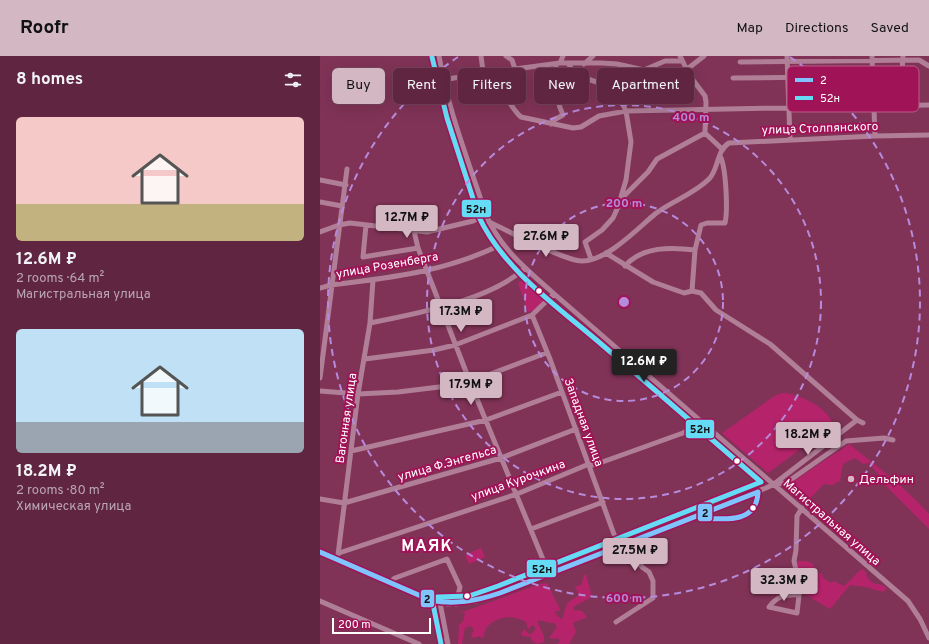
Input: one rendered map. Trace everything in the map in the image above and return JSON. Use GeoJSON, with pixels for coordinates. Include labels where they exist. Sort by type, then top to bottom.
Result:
{"type":"FeatureCollection","features":[{"type":"Feature","properties":{"kind":"street","name":"Магистральная улица"},"geometry":{"type":"LineString","coordinates":[[438,56],[440,68]]}},
{"type":"Feature","properties":{"kind":"street"},"geometry":{"type":"LineString","coordinates":[[483,56],[484,68]]}},
{"type":"Feature","properties":{"kind":"street"},"geometry":{"type":"LineString","coordinates":[[506,56],[512,60],[515,69],[559,60],[568,63],[617,64],[635,68]]}},
{"type":"Feature","properties":{"kind":"street"},"geometry":{"type":"LineString","coordinates":[[584,64],[593,56]]}},
{"type":"Feature","properties":{"kind":"street"},"geometry":{"type":"LineString","coordinates":[[689,68],[704,56]]}},
{"type":"Feature","properties":{"kind":"street"},"geometry":{"type":"LineString","coordinates":[[787,56],[787,66]]}},
{"type":"Feature","properties":{"kind":"street"},"geometry":{"type":"LineString","coordinates":[[649,68],[665,61],[681,58],[685,68]]}},
{"type":"Feature","properties":{"kind":"street"},"geometry":{"type":"LineString","coordinates":[[740,62],[903,59],[919,60],[925,62],[929,66]]}},
{"type":"Feature","properties":{"kind":"street"},"geometry":{"type":"LineString","coordinates":[[551,124],[554,120],[563,116],[559,108],[555,74],[559,60]]}},
{"type":"Feature","properties":{"kind":"street"},"geometry":{"type":"LineString","coordinates":[[568,63],[576,75],[597,82]]}},
{"type":"Feature","properties":{"kind":"street"},"geometry":{"type":"LineString","coordinates":[[733,78],[787,77]]}},
{"type":"Feature","properties":{"kind":"street"},"geometry":{"type":"LineString","coordinates":[[489,222],[566,257],[581,261],[606,253],[625,241],[657,212],[710,179],[720,156],[722,149],[705,133],[705,96],[694,81]]}},
{"type":"Feature","properties":{"kind":"street","name":"Магистральная улица"},"geometry":{"type":"LineString","coordinates":[[450,102],[486,215],[502,244],[525,268],[554,294],[908,601],[920,619],[929,638]]}},
{"type":"Feature","properties":{"kind":"street"},"geometry":{"type":"LineString","coordinates":[[511,104],[521,117],[577,128],[599,116],[626,111],[787,107]]}},
{"type":"Feature","properties":{"kind":"street"},"geometry":{"type":"LineString","coordinates":[[591,259],[585,242],[602,230],[613,218],[626,180],[631,142],[626,111],[622,104]]}},
{"type":"Feature","properties":{"kind":"street"},"geometry":{"type":"LineString","coordinates":[[790,112],[790,139]]}},
{"type":"Feature","properties":{"kind":"street"},"geometry":{"type":"LineString","coordinates":[[874,112],[875,136]]}},
{"type":"Feature","properties":{"kind":"street"},"geometry":{"type":"LineString","coordinates":[[620,200],[644,177],[657,159],[705,133]]}},
{"type":"Feature","properties":{"kind":"street","name":"улица Столпянского"},"geometry":{"type":"LineString","coordinates":[[722,149],[729,143],[790,139],[929,135]]}},
{"type":"Feature","properties":{"kind":"street"},"geometry":{"type":"LineString","coordinates":[[692,291],[695,250],[701,225],[707,223],[725,223],[726,184],[724,165],[720,156]]}},
{"type":"Feature","properties":{"kind":"street"},"geometry":{"type":"LineString","coordinates":[[320,378],[347,169]]}},
{"type":"Feature","properties":{"kind":"street"},"geometry":{"type":"LineString","coordinates":[[320,180],[346,185]]}},
{"type":"Feature","properties":{"kind":"street"},"geometry":{"type":"LineString","coordinates":[[320,202],[342,206]]}},
{"type":"Feature","properties":{"kind":"street"},"geometry":{"type":"LineString","coordinates":[[320,232],[339,225],[350,223],[427,232],[473,221],[486,215]]}},
{"type":"Feature","properties":{"kind":"street"},"geometry":{"type":"LineString","coordinates":[[366,225],[364,257],[418,248]]}},
{"type":"Feature","properties":{"kind":"street"},"geometry":{"type":"LineString","coordinates":[[414,231],[418,248],[442,307],[455,345],[549,574]]}},
{"type":"Feature","properties":{"kind":"street","name":"улица Розенберга"},"geometry":{"type":"LineString","coordinates":[[320,288],[331,285],[428,271],[478,255],[502,244]]}},
{"type":"Feature","properties":{"kind":"street"},"geometry":{"type":"LineString","coordinates":[[625,266],[637,256],[651,251],[676,247],[695,250]]}},
{"type":"Feature","properties":{"kind":"street"},"geometry":{"type":"LineString","coordinates":[[606,253],[653,282],[684,293],[692,291],[701,293],[716,310],[770,344],[857,420],[863,423]]}},
{"type":"Feature","properties":{"kind":"street"},"geometry":{"type":"LineString","coordinates":[[370,323],[442,307],[502,285],[525,268]]}},
{"type":"Feature","properties":{"kind":"street","name":"Вагонная улица"},"geometry":{"type":"LineString","coordinates":[[336,558],[339,553],[358,394],[370,323],[373,280]]}},
{"type":"Feature","properties":{"kind":"street"},"geometry":{"type":"LineString","coordinates":[[365,359],[434,350],[455,345],[532,315],[554,294]]}},
{"type":"Feature","properties":{"kind":"street","name":"Западная улица"},"geometry":{"type":"LineString","coordinates":[[532,315],[615,536],[624,544]]}},
{"type":"Feature","properties":{"kind":"street"},"geometry":{"type":"LineString","coordinates":[[320,391],[358,394],[398,392],[464,384],[546,353]]}},
{"type":"Feature","properties":{"kind":"street"},"geometry":{"type":"LineString","coordinates":[[351,451],[486,420],[562,392]]}},
{"type":"Feature","properties":{"kind":"street"},"geometry":{"type":"LineString","coordinates":[[320,552],[389,583],[440,603],[456,604],[483,599],[774,484],[857,420]]}},
{"type":"Feature","properties":{"kind":"street","name":"улица Курочкина"},"geometry":{"type":"LineString","coordinates":[[339,553],[517,494],[589,464],[594,465],[683,434],[701,421]]}},
{"type":"Feature","properties":{"kind":"street","name":"улица Ф.Энгельса"},"geometry":{"type":"LineString","coordinates":[[320,499],[344,503],[501,458],[576,429]]}},
{"type":"Feature","properties":{"kind":"street"},"geometry":{"type":"LineString","coordinates":[[846,429],[850,440]]}},
{"type":"Feature","properties":{"kind":"street"},"geometry":{"type":"LineString","coordinates":[[774,484],[786,483],[830,451],[850,440],[892,440]]}},
{"type":"Feature","properties":{"kind":"street"},"geometry":{"type":"LineString","coordinates":[[531,530],[603,502]]}},
{"type":"Feature","properties":{"kind":"street"},"geometry":{"type":"LineString","coordinates":[[799,595],[783,595],[774,600],[769,606],[797,613],[800,588],[794,561],[796,550],[797,516],[802,508]]}},
{"type":"Feature","properties":{"kind":"street"},"geometry":{"type":"LineString","coordinates":[[609,550],[615,536]]}},
{"type":"Feature","properties":{"kind":"street"},"geometry":{"type":"LineString","coordinates":[[616,622],[653,598],[653,581],[649,572],[642,567],[638,561],[630,541]]}},
{"type":"Feature","properties":{"kind":"street"},"geometry":{"type":"LineString","coordinates":[[389,583],[395,578],[444,559],[447,560],[460,587],[456,604]]}},
{"type":"Feature","properties":{"kind":"street"},"geometry":{"type":"LineString","coordinates":[[320,602],[419,644]]}},
{"type":"Feature","properties":{"kind":"street"},"geometry":{"type":"LineString","coordinates":[[440,603],[447,642],[440,644]]}},
{"type":"Feature","properties":{"kind":"shaded area"},"geometry":{"type":"Polygon","coordinates":[[[520,281],[534,288],[542,296],[544,300],[538,308],[528,312],[518,283],[520,281]]]}},
{"type":"Feature","properties":{"kind":"shaded area"},"geometry":{"type":"Polygon","coordinates":[[[783,393],[797,396],[813,403],[826,413],[833,425],[768,473],[722,433],[776,395],[783,393]]]}},
{"type":"Feature","properties":{"kind":"shaded area"},"geometry":{"type":"Polygon","coordinates":[[[849,444],[890,477],[920,504],[929,514],[929,529],[885,485],[880,476],[869,463],[863,464],[855,458],[843,464],[840,481],[832,485],[824,484],[806,503],[802,504],[785,487],[849,444]]]}},
{"type":"Feature","properties":{"kind":"shaded area"},"geometry":{"type":"Polygon","coordinates":[[[481,548],[485,557],[469,564],[465,555],[481,548]]]}},
{"type":"Feature","properties":{"kind":"shaded area"},"geometry":{"type":"Polygon","coordinates":[[[797,561],[806,561],[813,564],[817,573],[822,573],[823,578],[831,583],[834,581],[844,586],[862,569],[866,572],[867,577],[873,583],[887,588],[883,592],[866,587],[850,585],[830,609],[801,592],[804,575],[802,570],[798,570],[797,561]]]}},
{"type":"Feature","properties":{"kind":"shaded area"},"geometry":{"type":"Polygon","coordinates":[[[584,575],[586,575],[591,593],[590,598],[573,607],[574,610],[582,611],[587,617],[573,623],[576,632],[569,644],[557,644],[560,641],[559,639],[549,638],[557,627],[555,623],[537,621],[544,636],[544,642],[537,644],[532,641],[531,637],[522,636],[521,633],[524,629],[530,635],[535,630],[533,625],[528,629],[526,622],[521,619],[505,617],[491,623],[486,628],[482,639],[480,636],[473,638],[471,635],[474,630],[471,626],[465,628],[462,644],[458,644],[459,625],[463,621],[465,613],[460,613],[540,584],[547,583],[559,607],[560,611],[556,611],[555,613],[562,620],[567,603],[579,595],[575,587],[581,585],[584,575]]]}},
{"type":"Feature","properties":{"kind":"transit line","name":"52н"},"geometry":{"type":"LineString","coordinates":[[432,57],[447,118],[479,217],[502,254],[549,301],[620,360],[761,482],[498,586],[469,596],[437,597],[433,604],[441,644]]}},
{"type":"Feature","properties":{"kind":"transit line","name":"2"},"geometry":{"type":"LineString","coordinates":[[703,513],[705,518],[732,519],[740,517],[753,509],[758,492]]}},
{"type":"Feature","properties":{"kind":"transit line","name":"2"},"geometry":{"type":"LineString","coordinates":[[320,552],[430,600],[448,602],[465,601],[500,593],[758,492]]}},
{"type":"Feature","properties":{"kind":"place","name":"Дельфин"},"geometry":{"type":"Point","coordinates":[851,479]}},
{"type":"Feature","properties":{"kind":"district","name":"МАЯК"},"geometry":{"type":"Point","coordinates":[427,545]}}]}
